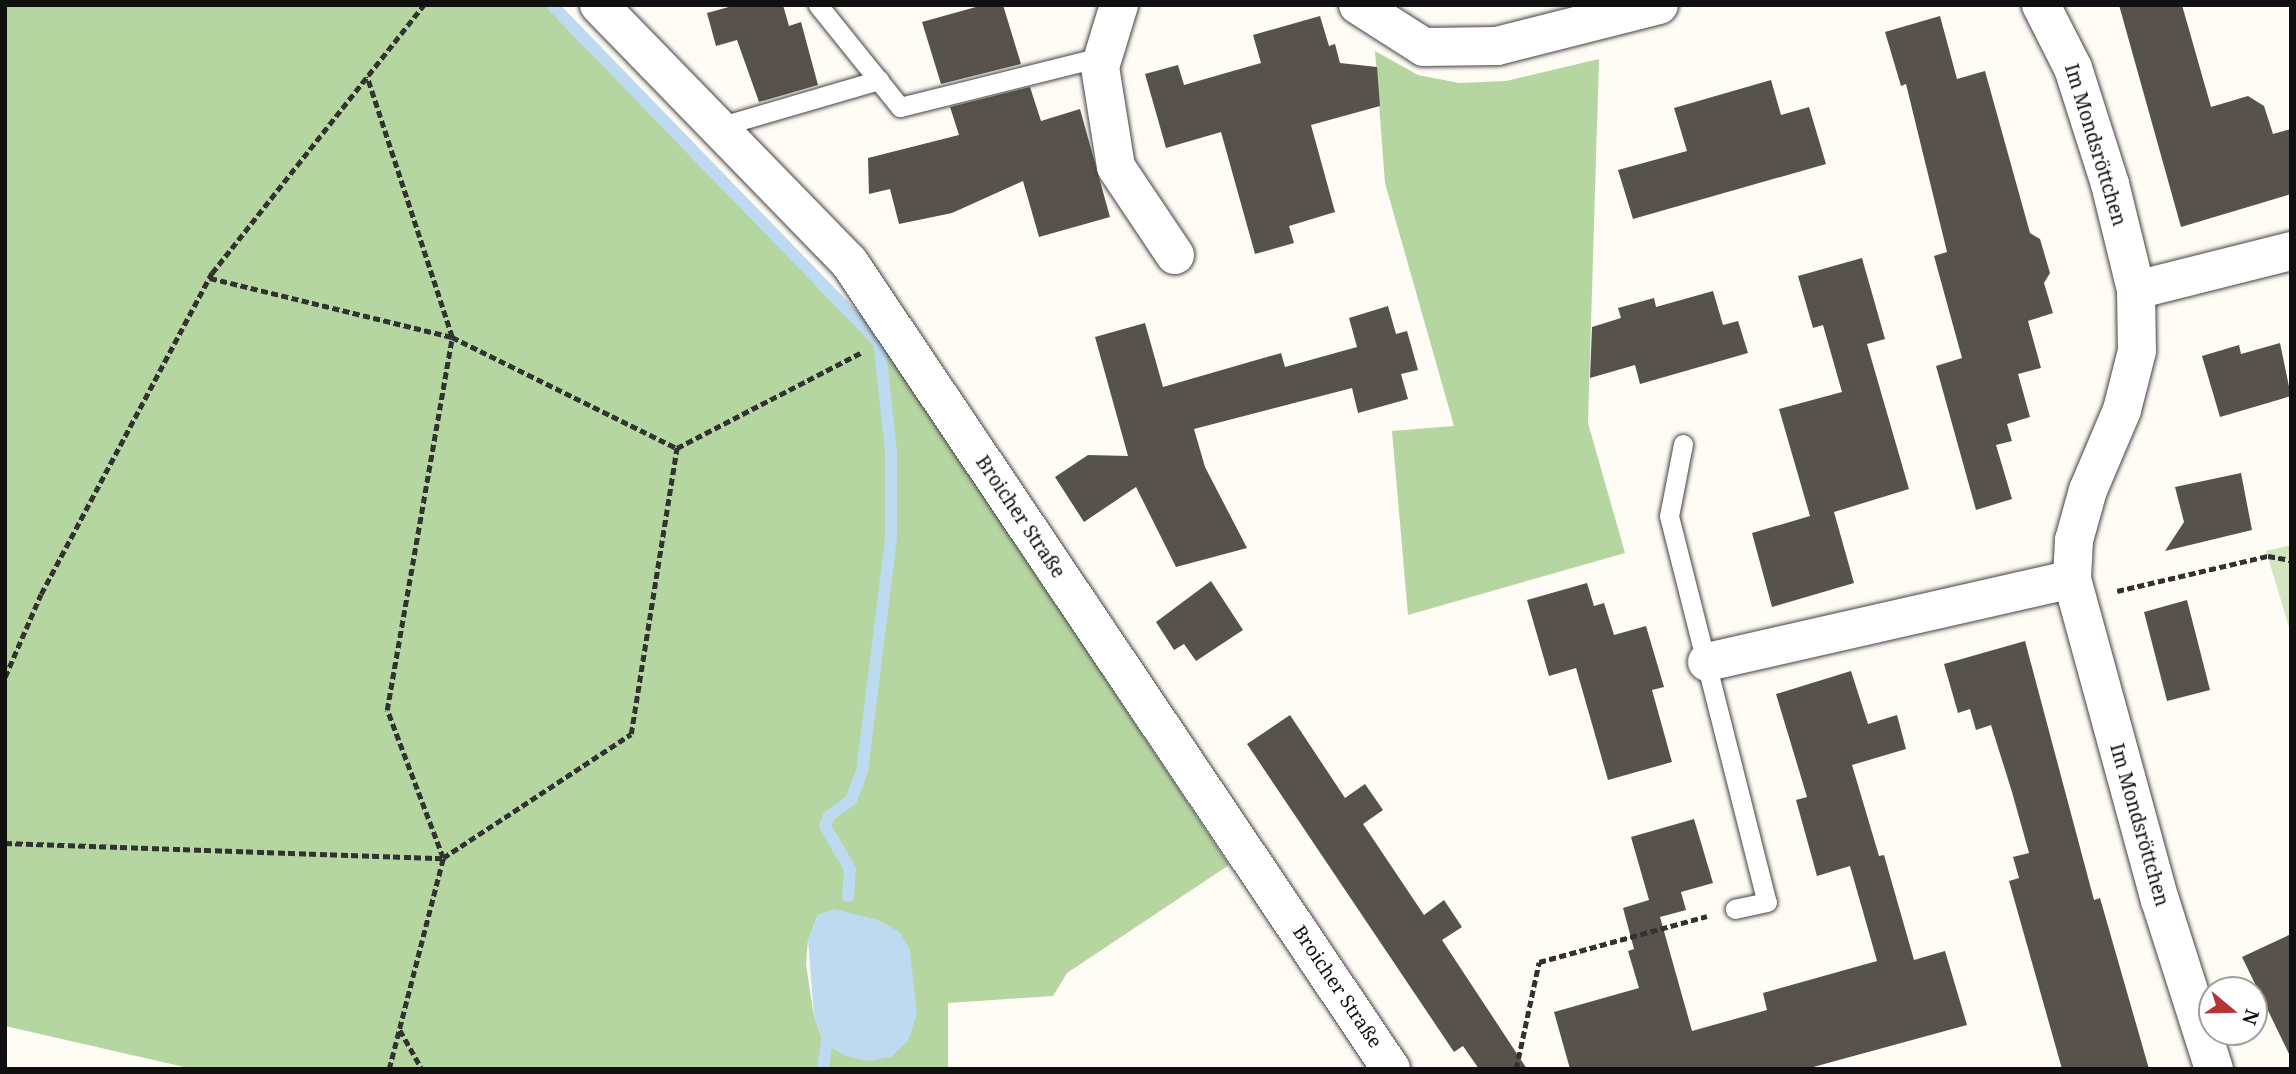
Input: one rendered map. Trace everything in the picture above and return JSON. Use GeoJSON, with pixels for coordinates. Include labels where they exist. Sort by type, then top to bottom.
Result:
{"type":"FeatureCollection","features":[{"type":"Feature","properties":{"kind":"street","name":"Broicher Straße"},"geometry":{"type":"LineString","coordinates":[[599,5],[849,262],[1391,1069]]}},
{"type":"Feature","properties":{"kind":"street"},"geometry":{"type":"LineString","coordinates":[[1119,5],[1100,67],[1116,167],[1175,255]]}},
{"type":"Feature","properties":{"kind":"street"},"geometry":{"type":"LineString","coordinates":[[1359,5],[1424,47],[1497,46],[1659,5]]}},
{"type":"Feature","properties":{"kind":"street","name":"Im Mondsröttchen"},"geometry":{"type":"LineString","coordinates":[[2041,5],[2073,68],[2110,184],[2136,290],[2137,351],[2122,410],[2088,490],[2074,540],[2072,579],[2160,900],[2214,1069]]}},
{"type":"Feature","properties":{"kind":"street"},"geometry":{"type":"LineString","coordinates":[[2136,290],[2291,251]]}},
{"type":"Feature","properties":{"kind":"street"},"geometry":{"type":"LineString","coordinates":[[1707,662],[2072,579]]}},
{"type":"Feature","properties":{"kind":"lane"},"geometry":{"type":"LineString","coordinates":[[818,5],[900,107],[1104,55]]}},
{"type":"Feature","properties":{"kind":"lane"},"geometry":{"type":"LineString","coordinates":[[718,128],[878,80]]}},
{"type":"Feature","properties":{"kind":"lane"},"geometry":{"type":"LineString","coordinates":[[1683,444],[1669,516],[1767,902],[1735,909]]}},
{"type":"Feature","properties":{"kind":"path"},"geometry":{"type":"LineString","coordinates":[[5,677],[41,594],[210,278],[424,5]]}},
{"type":"Feature","properties":{"kind":"path"},"geometry":{"type":"LineString","coordinates":[[367,77],[452,337],[387,710],[443,858],[389,1069]]}},
{"type":"Feature","properties":{"kind":"path"},"geometry":{"type":"LineString","coordinates":[[210,278],[452,337],[677,449]]}},
{"type":"Feature","properties":{"kind":"path"},"geometry":{"type":"LineString","coordinates":[[677,449],[897,334]]}},
{"type":"Feature","properties":{"kind":"path"},"geometry":{"type":"LineString","coordinates":[[5,843],[443,858],[631,734],[677,449]]}},
{"type":"Feature","properties":{"kind":"path"},"geometry":{"type":"LineString","coordinates":[[2072,579],[2115,592],[2268,556],[2291,559]]}},
{"type":"Feature","properties":{"kind":"path"},"geometry":{"type":"LineString","coordinates":[[1516,1069],[1539,962],[1735,909]]}},
{"type":"Feature","properties":{"kind":"path"},"geometry":{"type":"LineString","coordinates":[[399,1030],[422,1069]]}},
{"type":"Feature","properties":{"kind":"green space"},"geometry":{"type":"Polygon","coordinates":[[[5,5],[552,5],[888,352],[1229,865],[1067,973],[1053,996],[948,1003],[948,1069],[193,1069],[5,1026],[5,5]],[[818,915],[808,940],[806,964],[814,1017],[824,1043],[818,915]]]}},
{"type":"Feature","properties":{"kind":"green space"},"geometry":{"type":"Polygon","coordinates":[[[1375,51],[1418,75],[1459,83],[1506,81],[1599,59],[1588,423],[1625,553],[1408,615],[1392,431],[1454,426],[1385,183],[1375,51]]]}},
{"type":"Feature","properties":{"kind":"green space"},"geometry":{"type":"Polygon","coordinates":[[[2291,545],[2291,634],[2266,551],[2291,545]]]}},
{"type":"Feature","properties":{"kind":"water"},"geometry":{"type":"Polygon","coordinates":[[[834,909],[878,920],[900,932],[910,950],[917,1014],[908,1041],[891,1057],[869,1061],[845,1056],[824,1043],[814,1017],[808,940],[818,915],[834,909]]]}},
{"type":"Feature","properties":{"kind":"building"},"geometry":{"type":"Polygon","coordinates":[[[736,5],[783,5],[789,26],[801,22],[818,85],[759,102],[737,40],[716,46],[707,13],[736,5]]]}},
{"type":"Feature","properties":{"kind":"building"},"geometry":{"type":"Polygon","coordinates":[[[983,5],[1003,5],[1021,64],[941,84],[922,22],[983,5]]]}},
{"type":"Feature","properties":{"kind":"building"},"geometry":{"type":"Polygon","coordinates":[[[2119,5],[2182,5],[2211,107],[2248,96],[2264,106],[2273,134],[2291,129],[2291,194],[2181,227],[2119,5]]]}},
{"type":"Feature","properties":{"kind":"building"},"geometry":{"type":"Polygon","coordinates":[[[1320,16],[1329,46],[1335,44],[1340,63],[1377,67],[1380,106],[1311,125],[1335,212],[1289,226],[1294,243],[1255,254],[1221,132],[1166,148],[1145,74],[1178,65],[1184,85],[1261,63],[1253,35],[1320,16]]]}},
{"type":"Feature","properties":{"kind":"building"},"geometry":{"type":"Polygon","coordinates":[[[1940,16],[1957,79],[1985,71],[2030,233],[2040,239],[2050,273],[2044,283],[2053,313],[2028,321],[2041,368],[2018,374],[2030,417],[2007,424],[2012,441],[1996,445],[2012,499],[1976,510],[1936,366],[1962,358],[1934,256],[1947,252],[1906,84],[1901,86],[1885,32],[1940,16]]]}},
{"type":"Feature","properties":{"kind":"building"},"geometry":{"type":"Polygon","coordinates":[[[1771,80],[1781,115],[1809,107],[1826,164],[1633,219],[1618,170],[1687,151],[1674,108],[1771,80]]]}},
{"type":"Feature","properties":{"kind":"building"},"geometry":{"type":"Polygon","coordinates":[[[1030,87],[1041,121],[1080,109],[1110,217],[1039,237],[1023,181],[952,213],[899,224],[890,189],[869,194],[868,158],[959,135],[950,107],[1030,87]]]}},
{"type":"Feature","properties":{"kind":"building"},"geometry":{"type":"Polygon","coordinates":[[[1862,258],[1885,339],[1867,344],[1909,489],[1834,512],[1854,583],[1772,607],[1752,533],[1810,516],[1779,409],[1842,392],[1823,325],[1813,328],[1798,276],[1862,258]]]}},
{"type":"Feature","properties":{"kind":"building"},"geometry":{"type":"Polygon","coordinates":[[[1713,291],[1723,325],[1738,321],[1748,353],[1640,384],[1635,365],[1590,378],[1592,327],[1621,318],[1618,308],[1654,298],[1656,307],[1713,291]]]}},
{"type":"Feature","properties":{"kind":"building"},"geometry":{"type":"Polygon","coordinates":[[[1388,306],[1396,334],[1407,331],[1418,370],[1401,374],[1408,399],[1358,413],[1352,388],[1194,429],[1205,467],[1247,548],[1176,567],[1136,487],[1084,522],[1055,477],[1088,455],[1128,456],[1095,337],[1145,323],[1163,387],[1281,353],[1285,367],[1357,347],[1349,318],[1388,306]]]}},
{"type":"Feature","properties":{"kind":"building"},"geometry":{"type":"Polygon","coordinates":[[[2280,343],[2291,396],[2220,417],[2202,356],[2239,345],[2241,354],[2280,343]]]}},
{"type":"Feature","properties":{"kind":"building"},"geometry":{"type":"Polygon","coordinates":[[[2241,473],[2252,530],[2165,551],[2184,522],[2175,487],[2241,473]]]}},
{"type":"Feature","properties":{"kind":"building"},"geometry":{"type":"Polygon","coordinates":[[[1211,581],[1243,630],[1196,661],[1184,644],[1174,650],[1156,622],[1211,581]]]}},
{"type":"Feature","properties":{"kind":"building"},"geometry":{"type":"Polygon","coordinates":[[[1587,583],[1594,606],[1604,603],[1614,635],[1646,626],[1664,687],[1652,690],[1672,762],[1608,780],[1576,668],[1549,676],[1527,600],[1587,583]]]}},
{"type":"Feature","properties":{"kind":"building"},"geometry":{"type":"Polygon","coordinates":[[[2187,600],[2210,690],[2167,701],[2144,612],[2187,600]]]}},
{"type":"Feature","properties":{"kind":"building"},"geometry":{"type":"Polygon","coordinates":[[[2025,641],[2094,900],[2100,898],[2149,1069],[2062,1069],[2009,881],[2019,878],[2013,857],[2029,853],[2012,792],[1991,725],[1976,730],[1970,709],[1958,713],[1944,664],[2025,641]]]}},
{"type":"Feature","properties":{"kind":"building"},"geometry":{"type":"Polygon","coordinates":[[[1851,671],[1868,724],[1897,715],[1906,749],[1852,765],[1879,856],[1884,855],[1914,960],[1945,951],[1967,1025],[1806,1069],[1570,1069],[1554,1012],[1639,988],[1628,951],[1634,949],[1623,908],[1649,900],[1631,837],[1694,819],[1713,883],[1681,892],[1686,910],[1660,917],[1692,1031],[1767,1010],[1763,993],[1877,961],[1850,866],[1817,876],[1796,800],[1807,797],[1776,694],[1851,671]]]}},
{"type":"Feature","properties":{"kind":"building"},"geometry":{"type":"Polygon","coordinates":[[[1290,715],[1345,798],[1365,784],[1383,810],[1363,824],[1424,915],[1444,900],[1462,927],[1442,940],[1527,1069],[1479,1069],[1463,1046],[1454,1052],[1247,744],[1290,715]]]}},
{"type":"Feature","properties":{"kind":"building"},"geometry":{"type":"Polygon","coordinates":[[[2291,934],[2291,1058],[2268,1011],[2268,976],[2251,976],[2242,957],[2291,934]]]}},
{"type":"Feature","properties":{"kind":"waterway"},"geometry":{"type":"LineString","coordinates":[[552,5],[879,342]]}},
{"type":"Feature","properties":{"kind":"waterway"},"geometry":{"type":"LineString","coordinates":[[848,896],[850,869],[825,826],[829,816],[851,800],[862,771],[891,537],[891,452],[880,349]]}},
{"type":"Feature","properties":{"kind":"waterway"},"geometry":{"type":"LineString","coordinates":[[823,1069],[829,1028]]}}]}
